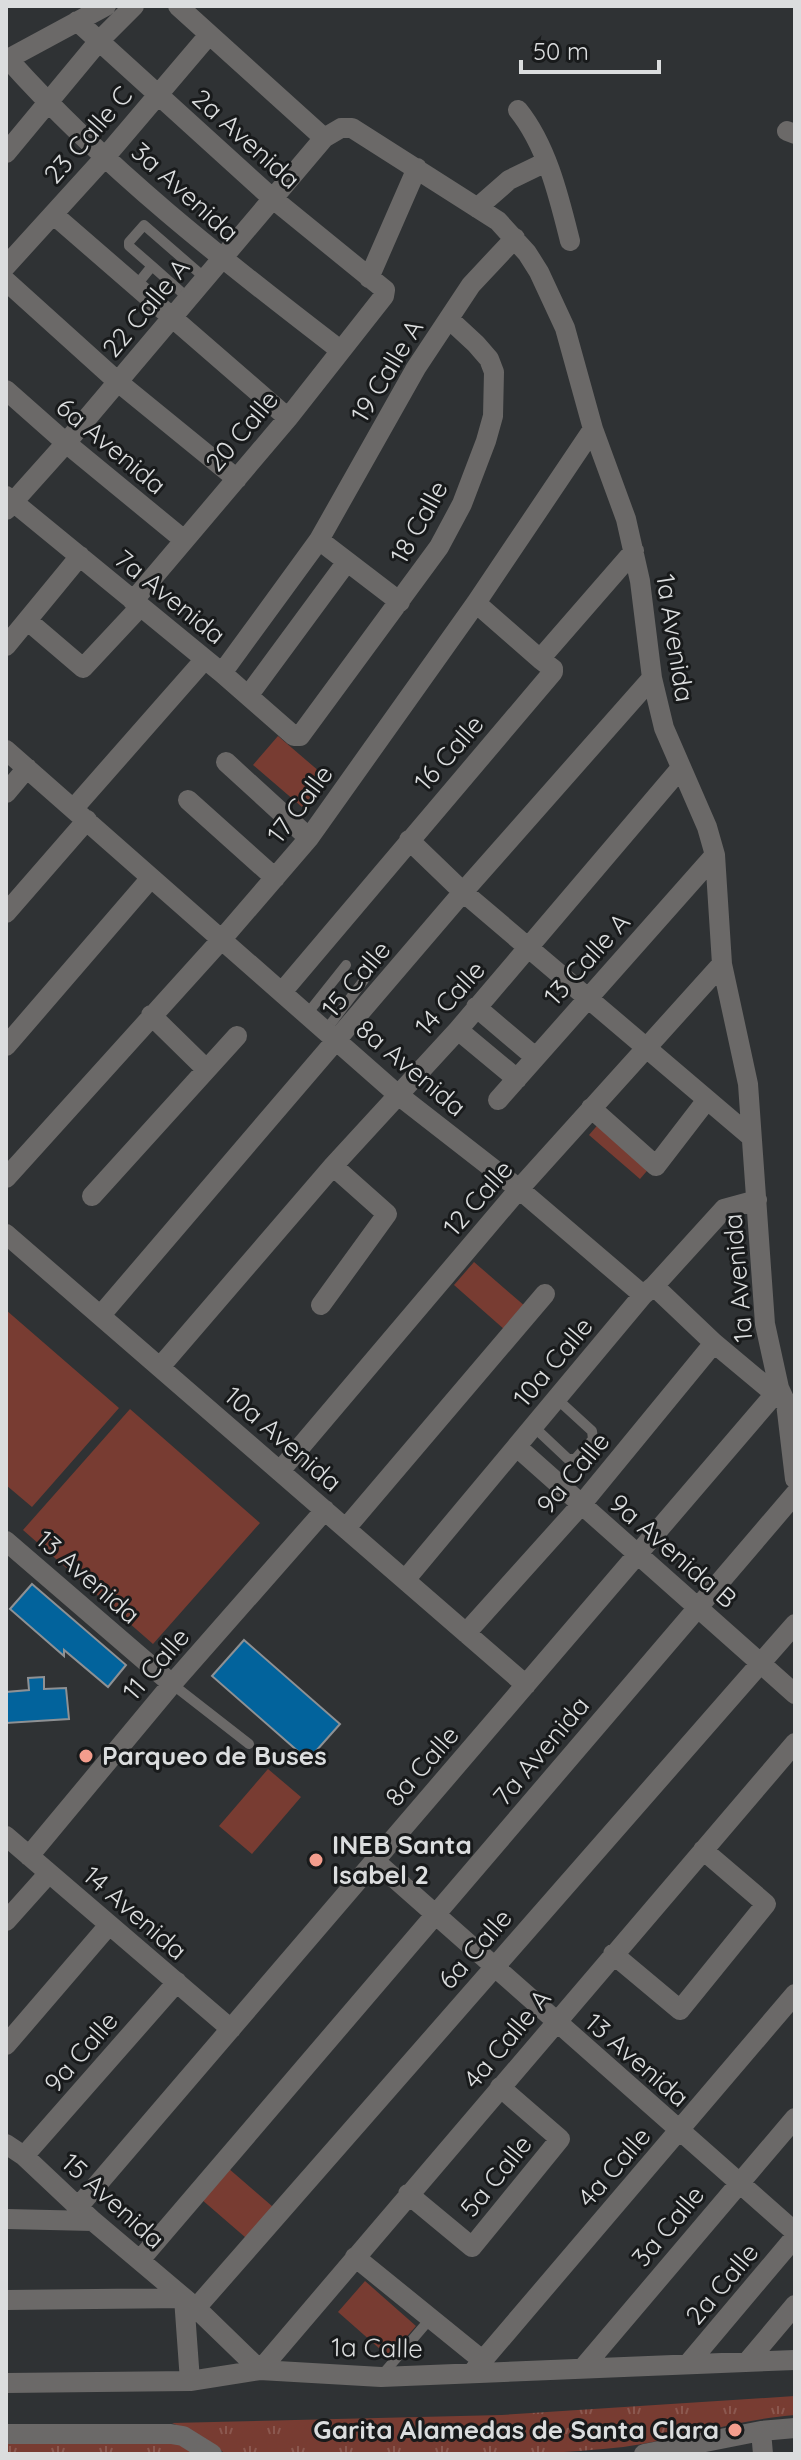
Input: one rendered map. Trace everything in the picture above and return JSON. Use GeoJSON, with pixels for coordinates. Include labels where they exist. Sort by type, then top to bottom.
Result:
{"type":"FeatureCollection","features":[{"type":"Feature","properties":{"kind":"street"},"geometry":{"type":"LineString","coordinates":[[7,59],[106,6]]}},
{"type":"Feature","properties":{"kind":"street"},"geometry":{"type":"LineString","coordinates":[[6,153],[99,41],[134,6]]}},
{"type":"Feature","properties":{"kind":"street"},"geometry":{"type":"LineString","coordinates":[[178,6],[324,138]]}},
{"type":"Feature","properties":{"kind":"street","name":"2a Avenida"},"geometry":{"type":"LineString","coordinates":[[77,21],[272,198],[377,284]]}},
{"type":"Feature","properties":{"kind":"street","name":"23 Calle C"},"geometry":{"type":"LineString","coordinates":[[6,266],[106,156],[208,36]]}},
{"type":"Feature","properties":{"kind":"street","name":"3a Avenida"},"geometry":{"type":"LineString","coordinates":[[7,59],[49,104],[221,259],[340,350]]}},
{"type":"Feature","properties":{"kind":"street"},"geometry":{"type":"LineString","coordinates":[[518,110],[530,124],[546,162],[570,241]]}},
{"type":"Feature","properties":{"kind":"street","name":"1a Avenida"},"geometry":{"type":"LineString","coordinates":[[324,138],[341,128],[352,128],[498,221],[515,238],[539,272],[565,328],[593,429],[626,519],[634,551],[652,678],[664,728],[707,827],[715,855],[722,964],[748,1084],[765,1324],[782,1393],[795,1479]]}},
{"type":"Feature","properties":{"kind":"street","name":"22 Calle A"},"geometry":{"type":"LineString","coordinates":[[8,503],[66,443],[324,138]]}},
{"type":"Feature","properties":{"kind":"street"},"geometry":{"type":"LineString","coordinates":[[477,208],[509,180],[546,162]]}},
{"type":"Feature","properties":{"kind":"street","name":"20 Calle"},"geometry":{"type":"LineString","coordinates":[[28,621],[83,668],[384,296],[377,284],[417,168]]}},
{"type":"Feature","properties":{"kind":"street"},"geometry":{"type":"LineString","coordinates":[[54,215],[288,418]]}},
{"type":"Feature","properties":{"kind":"street","name":"19 Calle A"},"geometry":{"type":"LineString","coordinates":[[222,673],[319,540],[416,368],[471,285],[515,238]]}},
{"type":"Feature","properties":{"kind":"street"},"geometry":{"type":"LineString","coordinates":[[6,281],[118,382],[237,479]]}},
{"type":"Feature","properties":{"kind":"street","name":"18 Calle"},"geometry":{"type":"LineString","coordinates":[[300,736],[439,547],[462,504],[493,416],[494,372],[489,359],[449,319]]}},
{"type":"Feature","properties":{"kind":"street","name":"6a Avenida"},"geometry":{"type":"LineString","coordinates":[[6,390],[184,540]]}},
{"type":"Feature","properties":{"kind":"street","name":"17 Calle"},"geometry":{"type":"LineString","coordinates":[[6,1178],[309,838],[476,603],[593,429]]}},
{"type":"Feature","properties":{"kind":"street","name":"7a Avenida"},"geometry":{"type":"LineString","coordinates":[[8,503],[80,556],[294,736],[300,736]]}},
{"type":"Feature","properties":{"kind":"street"},"geometry":{"type":"LineString","coordinates":[[319,540],[400,602]]}},
{"type":"Feature","properties":{"kind":"street"},"geometry":{"type":"LineString","coordinates":[[476,603],[540,659],[634,551]]}},
{"type":"Feature","properties":{"kind":"street"},"geometry":{"type":"LineString","coordinates":[[6,646],[80,556]]}},
{"type":"Feature","properties":{"kind":"street"},"geometry":{"type":"LineString","coordinates":[[248,696],[346,563]]}},
{"type":"Feature","properties":{"kind":"street"},"geometry":{"type":"LineString","coordinates":[[6,913],[205,659]]}},
{"type":"Feature","properties":{"kind":"street","name":"16 Calle"},"geometry":{"type":"LineString","coordinates":[[282,992],[553,672],[540,659]]}},
{"type":"Feature","properties":{"kind":"street","name":"15 Calle"},"geometry":{"type":"LineString","coordinates":[[101,1315],[332,1035],[652,678]]}},
{"type":"Feature","properties":{"kind":"street","name":"8a Avenida"},"geometry":{"type":"LineString","coordinates":[[6,750],[397,1094],[782,1393]]}},
{"type":"Feature","properties":{"kind":"street"},"geometry":{"type":"LineString","coordinates":[[226,762],[309,838]]}},
{"type":"Feature","properties":{"kind":"street"},"geometry":{"type":"LineString","coordinates":[[6,793],[27,768]]}},
{"type":"Feature","properties":{"kind":"street","name":"14 Calle"},"geometry":{"type":"LineString","coordinates":[[160,1367],[333,1166],[458,1030],[680,769]]}},
{"type":"Feature","properties":{"kind":"street"},"geometry":{"type":"LineString","coordinates":[[188,800],[275,878]]}},
{"type":"Feature","properties":{"kind":"street"},"geometry":{"type":"LineString","coordinates":[[409,840],[463,892],[750,1136]]}},
{"type":"Feature","properties":{"kind":"street","name":"13 Calle A"},"geometry":{"type":"LineString","coordinates":[[498,1100],[715,855]]}},
{"type":"Feature","properties":{"kind":"street"},"geometry":{"type":"LineString","coordinates":[[6,1046],[150,879]]}},
{"type":"Feature","properties":{"kind":"street","name":"12 Calle"},"geometry":{"type":"LineString","coordinates":[[280,1471],[519,1189],[722,964]]}},
{"type":"Feature","properties":{"kind":"street"},"geometry":{"type":"LineString","coordinates":[[476,1007],[535,1057]]}},
{"type":"Feature","properties":{"kind":"street"},"geometry":{"type":"LineString","coordinates":[[151,1015],[206,1069]]}},
{"type":"Feature","properties":{"kind":"street"},"geometry":{"type":"LineString","coordinates":[[458,1030],[517,1079]]}},
{"type":"Feature","properties":{"kind":"street"},"geometry":{"type":"LineString","coordinates":[[92,1196],[237,1036]]}},
{"type":"Feature","properties":{"kind":"street"},"geometry":{"type":"LineString","coordinates":[[591,1108],[656,1166],[706,1101]]}},
{"type":"Feature","properties":{"kind":"street"},"geometry":{"type":"LineString","coordinates":[[321,1305],[387,1214],[333,1166]]}},
{"type":"Feature","properties":{"kind":"street","name":"10a Calle"},"geometry":{"type":"LineString","coordinates":[[405,1580],[648,1291],[724,1209],[757,1200]]}},
{"type":"Feature","properties":{"kind":"street","name":"10a Avenida"},"geometry":{"type":"LineString","coordinates":[[6,1234],[526,1685]]}},
{"type":"Feature","properties":{"kind":"street"},"geometry":{"type":"LineString","coordinates":[[346,1528],[545,1294]]}},
{"type":"Feature","properties":{"kind":"street","name":"9a Calle"},"geometry":{"type":"LineString","coordinates":[[466,1633],[581,1505],[714,1343]]}},
{"type":"Feature","properties":{"kind":"street","name":"8a Calle"},"geometry":{"type":"LineString","coordinates":[[86,2214],[231,2029],[638,1555],[782,1393]]}},
{"type":"Feature","properties":{"kind":"street","name":"9a Avenida B"},"geometry":{"type":"LineString","coordinates":[[517,1447],[795,1694]]}},
{"type":"Feature","properties":{"kind":"street","name":"7a Avenida"},"geometry":{"type":"LineString","coordinates":[[140,2260],[795,1494]]}},
{"type":"Feature","properties":{"kind":"street","name":"11 Calle"},"geometry":{"type":"LineString","coordinates":[[29,1856],[172,1684],[325,1510]]}},
{"type":"Feature","properties":{"kind":"street","name":"13 Avenida"},"geometry":{"type":"LineString","coordinates":[[6,1541],[172,1684]]}},
{"type":"Feature","properties":{"kind":"street","name":"6a Calle"},"geometry":{"type":"LineString","coordinates":[[190,2303],[495,1966],[795,1624]]}},
{"type":"Feature","properties":{"kind":"street","name":"4a Calle A"},"geometry":{"type":"LineString","coordinates":[[260,2370],[795,1743]]}},
{"type":"Feature","properties":{"kind":"street","name":"14 Avenida"},"geometry":{"type":"LineString","coordinates":[[6,1836],[231,2029]]}},
{"type":"Feature","properties":{"kind":"street"},"geometry":{"type":"LineString","coordinates":[[613,1954],[680,2010],[766,1904],[703,1850]]}},
{"type":"Feature","properties":{"kind":"street","name":"13 Avenida"},"geometry":{"type":"LineString","coordinates":[[375,1861],[740,2182],[795,2235]]}},
{"type":"Feature","properties":{"kind":"street"},"geometry":{"type":"LineString","coordinates":[[6,1921],[49,1873]]}},
{"type":"Feature","properties":{"kind":"street"},"geometry":{"type":"LineString","coordinates":[[6,2045],[109,1925]]}},
{"type":"Feature","properties":{"kind":"street","name":"9a Calle"},"geometry":{"type":"LineString","coordinates":[[24,2156],[177,1982]]}},
{"type":"Feature","properties":{"kind":"street","name":"4a Calle"},"geometry":{"type":"LineString","coordinates":[[477,2366],[795,1994]]}},
{"type":"Feature","properties":{"kind":"street","name":"5a Calle"},"geometry":{"type":"LineString","coordinates":[[408,2194],[472,2247],[560,2139],[500,2087]]}},
{"type":"Feature","properties":{"kind":"street","name":"3a Calle"},"geometry":{"type":"LineString","coordinates":[[582,2369],[795,2118]]}},
{"type":"Feature","properties":{"kind":"street","name":"15 Avenida"},"geometry":{"type":"LineString","coordinates":[[6,2144],[24,2156],[190,2303],[260,2370]]}},
{"type":"Feature","properties":{"kind":"street"},"geometry":{"type":"LineString","coordinates":[[6,2219],[86,2214]]}},
{"type":"Feature","properties":{"kind":"street","name":"2a Calle"},"geometry":{"type":"LineString","coordinates":[[688,2364],[795,2235]]}},
{"type":"Feature","properties":{"kind":"street"},"geometry":{"type":"LineString","coordinates":[[355,2257],[430,2319],[477,2366]]}},
{"type":"Feature","properties":{"kind":"street"},"geometry":{"type":"LineString","coordinates":[[6,2300],[190,2303],[190,2381]]}},
{"type":"Feature","properties":{"kind":"street"},"geometry":{"type":"LineString","coordinates":[[748,2361],[795,2305]]}},
{"type":"Feature","properties":{"kind":"street","name":"1a Calle"},"geometry":{"type":"LineString","coordinates":[[6,2383],[190,2381],[260,2370],[381,2377],[477,2366],[582,2369],[795,2360]]}},
{"type":"Feature","properties":{"kind":"street"},"geometry":{"type":"LineString","coordinates":[[644,2454],[713,2447],[761,2431],[795,2428]]}},
{"type":"Feature","properties":{"kind":"street"},"geometry":{"type":"LineString","coordinates":[[761,2431],[763,2454]]}},
{"type":"Feature","properties":{"kind":"street"},"geometry":{"type":"LineString","coordinates":[[6,2434],[171,2434],[183,2436],[212,2454]]}},
{"type":"Feature","properties":{"kind":"lane"},"geometry":{"type":"LineString","coordinates":[[188,298],[128,244],[144,225],[205,278]]}},
{"type":"Feature","properties":{"kind":"lane"},"geometry":{"type":"LineString","coordinates":[[135,287],[152,266]]}},
{"type":"Feature","properties":{"kind":"lane"},"geometry":{"type":"LineString","coordinates":[[307,1014],[346,965]]}},
{"type":"Feature","properties":{"kind":"lane"},"geometry":{"type":"LineString","coordinates":[[332,1035],[364,980]]}},
{"type":"Feature","properties":{"kind":"lane"},"geometry":{"type":"LineString","coordinates":[[534,1427],[568,1459],[575,1459],[593,1439],[592,1431],[557,1399]]}},
{"type":"Feature","properties":{"kind":"lane"},"geometry":{"type":"LineString","coordinates":[[172,1684],[249,1744]]}},
{"type":"Feature","properties":{"kind":"lane"},"geometry":{"type":"LineString","coordinates":[[381,2377],[430,2319]]}},
{"type":"Feature","properties":{"kind":"green space"},"geometry":{"type":"Polygon","coordinates":[[[278,736],[327,778],[302,807],[253,765],[278,736]]]}},
{"type":"Feature","properties":{"kind":"green space"},"geometry":{"type":"Polygon","coordinates":[[[607,1114],[658,1158],[640,1179],[589,1135],[607,1114]]]}},
{"type":"Feature","properties":{"kind":"green space"},"geometry":{"type":"Polygon","coordinates":[[[474,1262],[526,1307],[505,1330],[454,1285],[474,1262]]]}},
{"type":"Feature","properties":{"kind":"green space"},"geometry":{"type":"Polygon","coordinates":[[[6,1310],[119,1408],[32,1507],[6,1485],[6,1310]]]}},
{"type":"Feature","properties":{"kind":"green space"},"geometry":{"type":"Polygon","coordinates":[[[130,1409],[260,1523],[153,1644],[23,1530],[130,1409]]]}},
{"type":"Feature","properties":{"kind":"green space"},"geometry":{"type":"Polygon","coordinates":[[[268,1769],[301,1797],[252,1854],[219,1826],[268,1769]]]}},
{"type":"Feature","properties":{"kind":"green space"},"geometry":{"type":"Polygon","coordinates":[[[228,2168],[280,2213],[253,2244],[201,2199],[228,2168]]]}},
{"type":"Feature","properties":{"kind":"green space"},"geometry":{"type":"Polygon","coordinates":[[[365,2281],[416,2326],[389,2357],[338,2312],[365,2281]]]}},
{"type":"Feature","properties":{"kind":"green space"},"geometry":{"type":"Polygon","coordinates":[[[795,2396],[795,2415],[627,2446],[556,2452],[415,2456],[226,2454],[199,2435],[172,2423],[502,2415],[795,2396]]]}},
{"type":"Feature","properties":{"kind":"green space"},"geometry":{"type":"Polygon","coordinates":[[[6,2434],[171,2434],[212,2454],[6,2454],[6,2434]]]}},
{"type":"Feature","properties":{"kind":"building"},"geometry":{"type":"Polygon","coordinates":[[[32,1584],[126,1665],[108,1687],[64,1650],[64,1656],[10,1609],[32,1584]]]}},
{"type":"Feature","properties":{"kind":"building"},"geometry":{"type":"Polygon","coordinates":[[[244,1640],[340,1724],[308,1760],[212,1676],[244,1640]]]}},
{"type":"Feature","properties":{"kind":"building"},"geometry":{"type":"Polygon","coordinates":[[[44,1677],[44,1689],[66,1688],[69,1719],[6,1723],[6,1692],[29,1690],[28,1678],[44,1677]]]}},
{"type":"Feature","properties":{"kind":"place","name":"Parqueo de Buses"},"geometry":{"type":"Point","coordinates":[86,1756]}},
{"type":"Feature","properties":{"kind":"place","name":"INEB Santa Isabel 2"},"geometry":{"type":"Point","coordinates":[316,1860]}},
{"type":"Feature","properties":{"kind":"place","name":"Garita Alamedas de Santa Clara"},"geometry":{"type":"Point","coordinates":[735,2430]}}]}
